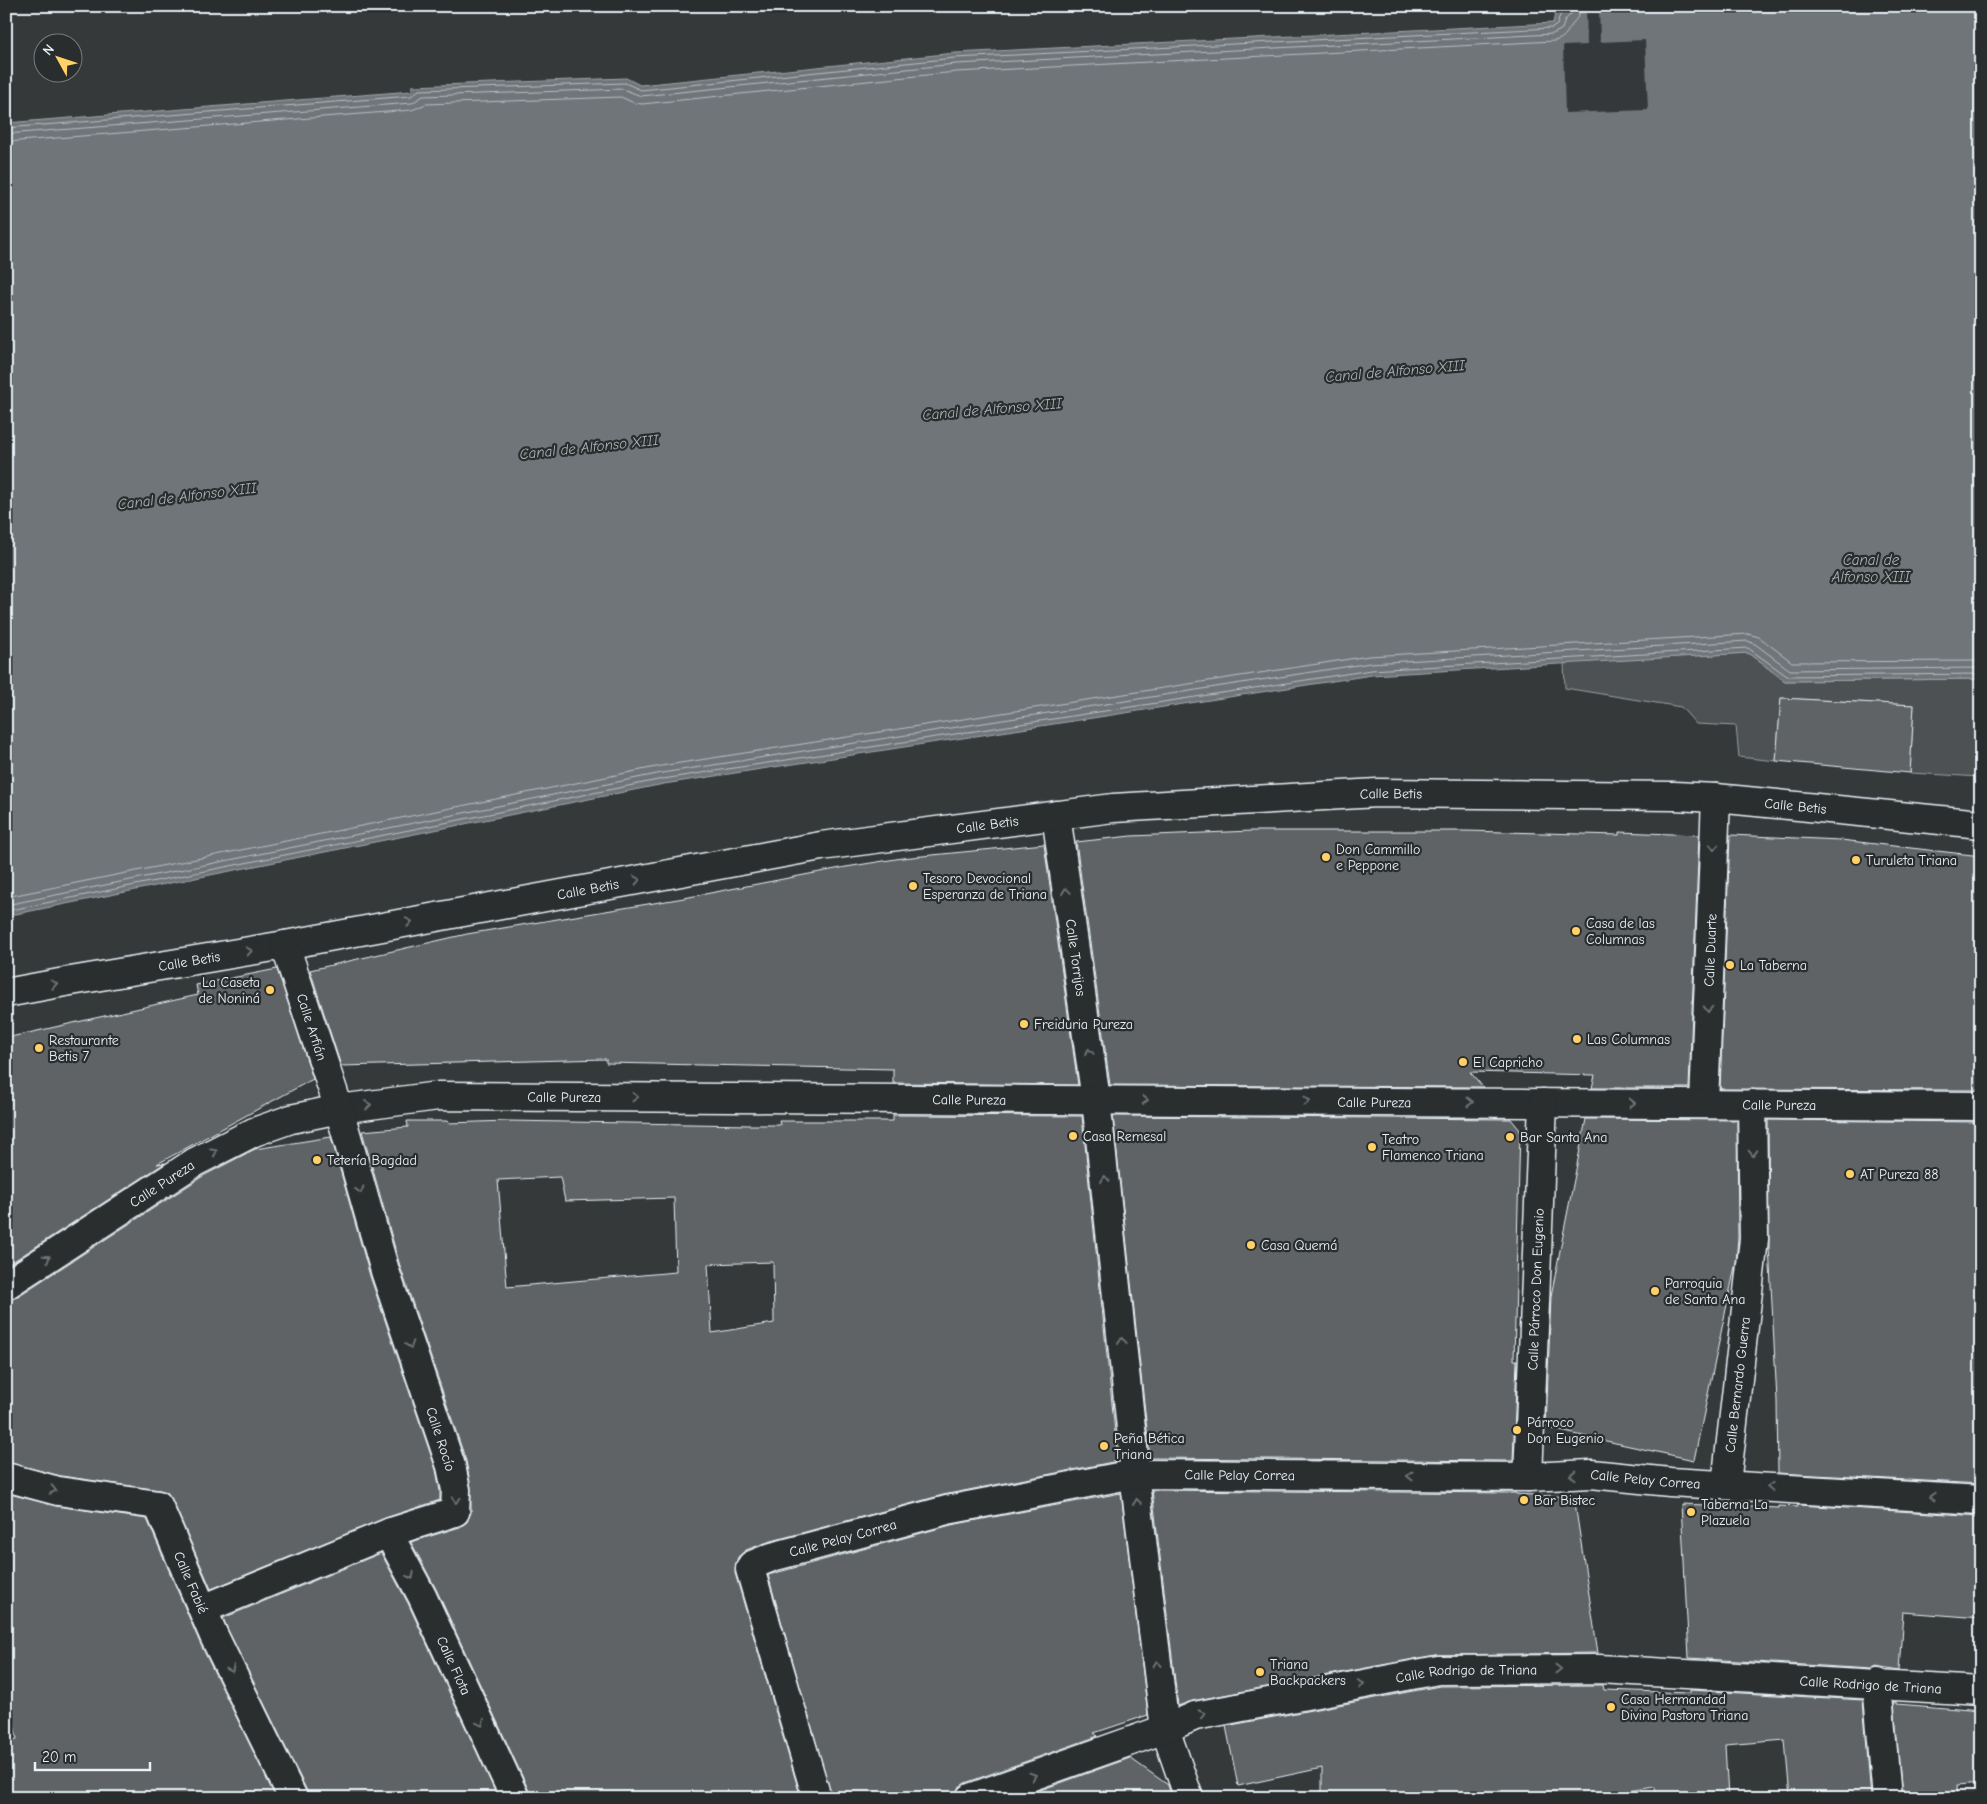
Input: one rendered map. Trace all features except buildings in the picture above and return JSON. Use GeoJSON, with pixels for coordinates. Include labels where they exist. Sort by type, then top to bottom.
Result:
{"type":"FeatureCollection","features":[{"type":"Feature","properties":{"kind":"street","name":"Calle Betis"},"geometry":{"type":"LineString","coordinates":[[6,993],[285,945],[821,846],[1112,808],[1377,793],[1490,793],[1716,798],[1981,824]]}},
{"type":"Feature","properties":{"kind":"street","name":"Calle Duarte"},"geometry":{"type":"LineString","coordinates":[[1704,1104],[1716,798]]}},
{"type":"Feature","properties":{"kind":"street","name":"Calle Torrijos"},"geometry":{"type":"LineString","coordinates":[[1056,815],[1096,1100],[1133,1446],[1134,1474],[1165,1729],[1189,1798]]}},
{"type":"Feature","properties":{"kind":"street","name":"Calle Arfián"},"geometry":{"type":"LineString","coordinates":[[285,945],[339,1109]]}},
{"type":"Feature","properties":{"kind":"street","name":"Calle Pureza"},"geometry":{"type":"LineString","coordinates":[[6,1285],[195,1162],[254,1132],[291,1119],[339,1109],[438,1096],[1981,1106]]}},
{"type":"Feature","properties":{"kind":"street","name":"Calle Párroco Don Eugenio"},"geometry":{"type":"LineString","coordinates":[[1528,1477],[1543,1103]]}},
{"type":"Feature","properties":{"kind":"street","name":"Calle Bernardo Guerra"},"geometry":{"type":"LineString","coordinates":[[1726,1484],[1754,1239],[1752,1104]]}},
{"type":"Feature","properties":{"kind":"street","name":"Calle Rocío"},"geometry":{"type":"LineString","coordinates":[[202,1609],[391,1532],[455,1512],[456,1490],[451,1466],[385,1272],[339,1109]]}},
{"type":"Feature","properties":{"kind":"street","name":"Calle Pelay Correa"},"geometry":{"type":"LineString","coordinates":[[817,1798],[750,1569],[752,1565],[772,1557],[947,1510],[1134,1474],[1528,1477],[1591,1474],[1670,1482],[1981,1500]]}},
{"type":"Feature","properties":{"kind":"street","name":"Calle Fabié"},"geometry":{"type":"LineString","coordinates":[[6,1477],[58,1491],[158,1505],[202,1609],[205,1640],[293,1798]]}},
{"type":"Feature","properties":{"kind":"street","name":"Calle Flota"},"geometry":{"type":"LineString","coordinates":[[391,1532],[393,1542],[422,1596],[516,1798]]}},
{"type":"Feature","properties":{"kind":"street","name":"Calle Rodrigo de Triana"},"geometry":{"type":"LineString","coordinates":[[970,1798],[1165,1729],[1195,1716],[1438,1670],[1600,1668],[1877,1683],[1981,1691]]}},
{"type":"Feature","properties":{"kind":"street"},"geometry":{"type":"LineString","coordinates":[[1877,1683],[1887,1798]]}},
{"type":"Feature","properties":{"kind":"shaded area"},"geometry":{"type":"Polygon","coordinates":[[[1748,653],[1785,681],[1981,679],[1981,777],[1910,773],[1914,705],[1781,698],[1776,761],[1739,757],[1736,726],[1696,724],[1681,707],[1565,688],[1564,663],[1748,653]]]}},
{"type":"Feature","properties":{"kind":"water","name":"Canal de Alfonso XIII"},"geometry":{"type":"Polygon","coordinates":[[[1598,6],[1981,6],[1981,679],[1785,681],[1748,653],[1372,675],[664,784],[6,916],[6,123],[412,91],[412,86],[626,78],[640,85],[955,53],[1553,23],[1556,9],[1598,6]]]}},
{"type":"Feature","properties":{"kind":"pier"},"geometry":{"type":"Polygon","coordinates":[[[1599,6],[1600,42],[1645,40],[1648,110],[1565,113],[1563,46],[1587,45],[1586,7],[1599,6]]]}},
{"type":"Feature","properties":{"kind":"place","name":"Don Cammillo e Peppone"},"geometry":{"type":"Point","coordinates":[1326,857]}},
{"type":"Feature","properties":{"kind":"place","name":"Turuleta Triana"},"geometry":{"type":"Point","coordinates":[1856,860]}},
{"type":"Feature","properties":{"kind":"place","name":"Tesoro Devocional Esperanza de Triana"},"geometry":{"type":"Point","coordinates":[913,886]}},
{"type":"Feature","properties":{"kind":"place","name":"Casa de las Columnas"},"geometry":{"type":"Point","coordinates":[1576,931]}},
{"type":"Feature","properties":{"kind":"place","name":"La Taberna"},"geometry":{"type":"Point","coordinates":[1730,965]}},
{"type":"Feature","properties":{"kind":"place","name":"La Caseta de Noniná"},"geometry":{"type":"Point","coordinates":[270,990]}},
{"type":"Feature","properties":{"kind":"place","name":"Freiduria Pureza"},"geometry":{"type":"Point","coordinates":[1024,1024]}},
{"type":"Feature","properties":{"kind":"place","name":"Las Columnas"},"geometry":{"type":"Point","coordinates":[1577,1039]}},
{"type":"Feature","properties":{"kind":"place","name":"Restaurante Betis 7"},"geometry":{"type":"Point","coordinates":[39,1048]}},
{"type":"Feature","properties":{"kind":"place","name":"El Capricho"},"geometry":{"type":"Point","coordinates":[1463,1062]}},
{"type":"Feature","properties":{"kind":"place","name":"Casa Remesal"},"geometry":{"type":"Point","coordinates":[1073,1136]}},
{"type":"Feature","properties":{"kind":"place","name":"Bar Santa Ana"},"geometry":{"type":"Point","coordinates":[1510,1137]}},
{"type":"Feature","properties":{"kind":"place","name":"Teatro Flamenco Triana"},"geometry":{"type":"Point","coordinates":[1372,1147]}},
{"type":"Feature","properties":{"kind":"place","name":"Tetería Bagdad"},"geometry":{"type":"Point","coordinates":[317,1160]}},
{"type":"Feature","properties":{"kind":"place","name":"AT Pureza 88"},"geometry":{"type":"Point","coordinates":[1850,1174]}},
{"type":"Feature","properties":{"kind":"place","name":"Casa Quemá"},"geometry":{"type":"Point","coordinates":[1251,1245]}},
{"type":"Feature","properties":{"kind":"place","name":"Parroquia de Santa Ana"},"geometry":{"type":"Point","coordinates":[1655,1291]}},
{"type":"Feature","properties":{"kind":"place","name":"Párroco Don Eugenio"},"geometry":{"type":"Point","coordinates":[1517,1430]}},
{"type":"Feature","properties":{"kind":"place","name":"Peña Bética Triana"},"geometry":{"type":"Point","coordinates":[1104,1446]}},
{"type":"Feature","properties":{"kind":"place","name":"Bar Bistec"},"geometry":{"type":"Point","coordinates":[1524,1500]}},
{"type":"Feature","properties":{"kind":"place","name":"Taberna La Plazuela"},"geometry":{"type":"Point","coordinates":[1691,1512]}},
{"type":"Feature","properties":{"kind":"place","name":"Triana Backpackers"},"geometry":{"type":"Point","coordinates":[1260,1672]}},
{"type":"Feature","properties":{"kind":"place","name":"Casa Hermandad Divina Pastora Triana"},"geometry":{"type":"Point","coordinates":[1611,1707]}}]}
